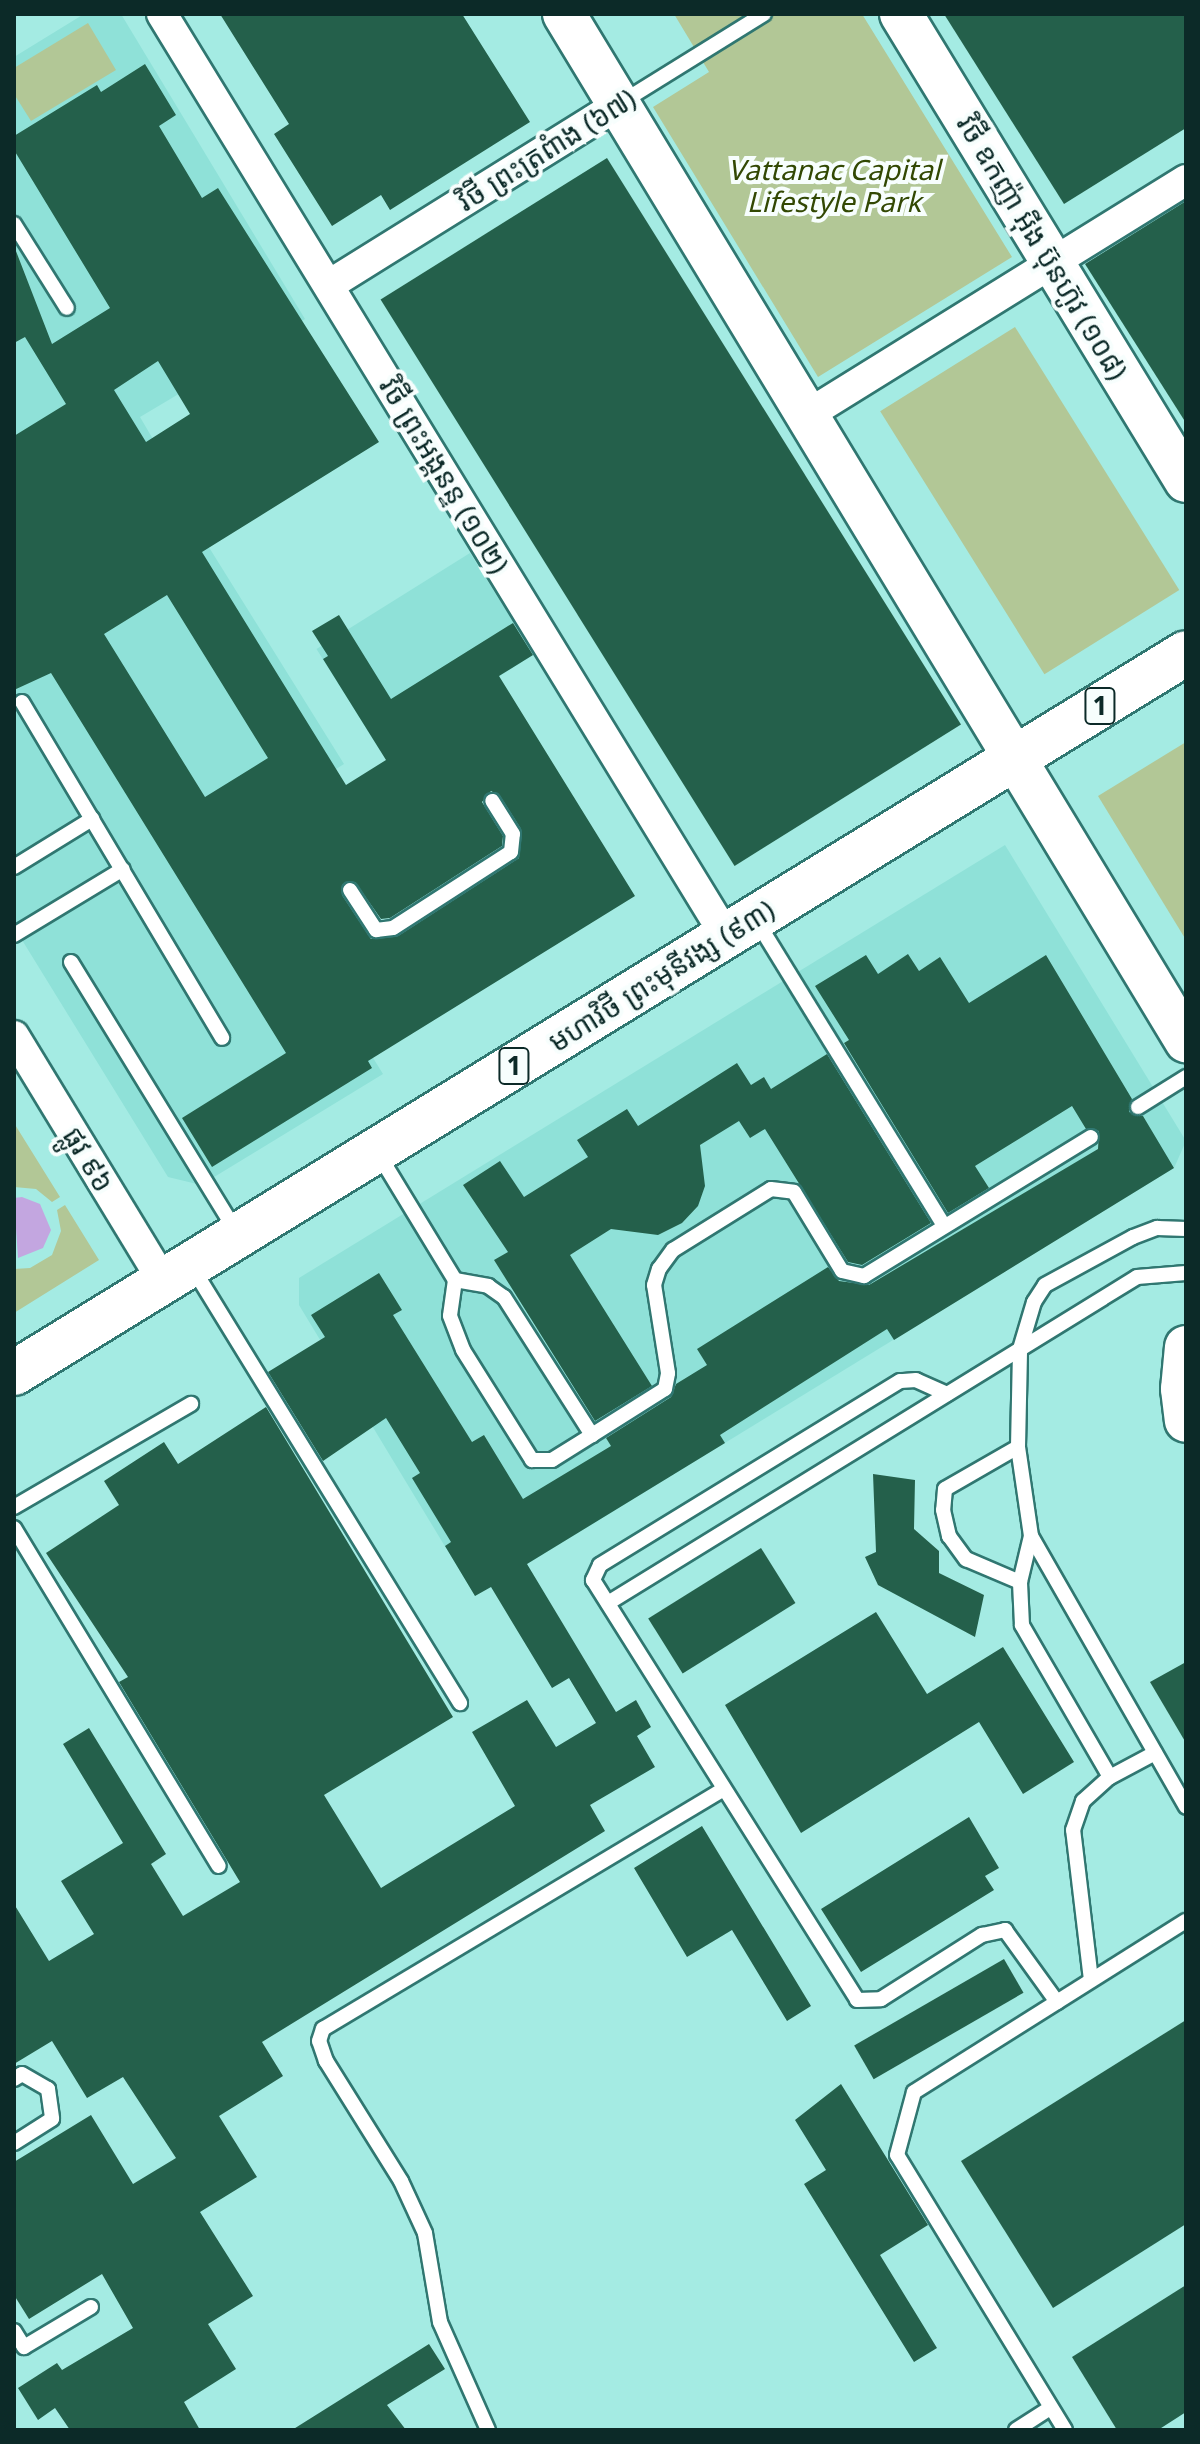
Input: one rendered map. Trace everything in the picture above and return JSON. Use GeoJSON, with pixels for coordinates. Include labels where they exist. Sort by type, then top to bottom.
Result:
{"type":"FeatureCollection","features":[{"type":"Feature","properties":{"kind":"highway","name":"មហាវិថី ព្រះមុនីវង្ស (៩៣)"},"geometry":{"type":"LineString","coordinates":[[14,1373],[1186,653]]}},
{"type":"Feature","properties":{"kind":"street","name":"វិថី ព្រះអង្គនន្ទ (១០២)"},"geometry":{"type":"LineString","coordinates":[[162,14],[329,285],[740,927]]}},
{"type":"Feature","properties":{"kind":"street"},"geometry":{"type":"LineString","coordinates":[[564,14],[1186,1041]]}},
{"type":"Feature","properties":{"kind":"street","name":"វិថី ឧកញ៉ា អ៊ីង ប៊ុនហ៊ូវ (១០៨)"},"geometry":{"type":"LineString","coordinates":[[901,14],[1186,481]]}},
{"type":"Feature","properties":{"kind":"street","name":"វិថី ព្រះត្រពំាង (៦៧)"},"geometry":{"type":"LineString","coordinates":[[329,285],[618,105]]}},
{"type":"Feature","properties":{"kind":"street"},"geometry":{"type":"LineString","coordinates":[[807,415],[1186,180]]}},
{"type":"Feature","properties":{"kind":"street","name":"ផ្លូវ ៩៦"},"geometry":{"type":"LineString","coordinates":[[14,1036],[177,1273]]}},
{"type":"Feature","properties":{"kind":"street"},"geometry":{"type":"LineString","coordinates":[[1186,1347],[1182,1389],[1186,1421]]}},
{"type":"Feature","properties":{"kind":"lane","name":"វិថី ព្រះត្រពំាង (៦៧)"},"geometry":{"type":"LineString","coordinates":[[618,105],[764,14]]}},
{"type":"Feature","properties":{"kind":"lane"},"geometry":{"type":"LineString","coordinates":[[14,224],[67,308]]}},
{"type":"Feature","properties":{"kind":"lane"},"geometry":{"type":"LineString","coordinates":[[22,702],[222,1038]]}},
{"type":"Feature","properties":{"kind":"lane"},"geometry":{"type":"LineString","coordinates":[[350,890],[376,930],[393,928],[511,852],[513,834],[492,801]]}},
{"type":"Feature","properties":{"kind":"lane"},"geometry":{"type":"LineString","coordinates":[[17,859],[92,819]]}},
{"type":"Feature","properties":{"kind":"lane"},"geometry":{"type":"LineString","coordinates":[[14,935],[123,869]]}},
{"type":"Feature","properties":{"kind":"lane"},"geometry":{"type":"LineString","coordinates":[[740,927],[944,1226]]}},
{"type":"Feature","properties":{"kind":"lane"},"geometry":{"type":"LineString","coordinates":[[71,962],[238,1235]]}},
{"type":"Feature","properties":{"kind":"lane"},"geometry":{"type":"LineString","coordinates":[[1138,1107],[1186,1077]]}},
{"type":"Feature","properties":{"kind":"lane"},"geometry":{"type":"LineString","coordinates":[[376,1150],[455,1280],[450,1316],[463,1350],[532,1460],[552,1460],[665,1389],[668,1373],[654,1285],[659,1269],[673,1250],[771,1189],[794,1192],[842,1271],[864,1276],[1091,1137]]}},
{"type":"Feature","properties":{"kind":"lane"},"geometry":{"type":"LineString","coordinates":[[1186,1229],[1157,1228],[1133,1237],[1045,1285],[1034,1302],[1020,1349],[1018,1447],[1031,1536],[1186,1807]]}},
{"type":"Feature","properties":{"kind":"lane"},"geometry":{"type":"LineString","coordinates":[[177,1273],[460,1703]]}},
{"type":"Feature","properties":{"kind":"lane"},"geometry":{"type":"LineString","coordinates":[[608,1603],[1137,1277],[1186,1273]]}},
{"type":"Feature","properties":{"kind":"lane"},"geometry":{"type":"LineString","coordinates":[[455,1280],[488,1286],[504,1297],[592,1435]]}},
{"type":"Feature","properties":{"kind":"lane"},"geometry":{"type":"LineString","coordinates":[[947,1394],[916,1380],[900,1381],[600,1565],[593,1580],[857,2000],[881,1999],[982,1935],[1005,1930],[1057,2002]]}},
{"type":"Feature","properties":{"kind":"lane"},"geometry":{"type":"LineString","coordinates":[[14,1507],[191,1404]]}},
{"type":"Feature","properties":{"kind":"lane"},"geometry":{"type":"LineString","coordinates":[[1018,1447],[945,1489],[943,1510],[949,1536],[966,1559],[1020,1582]]}},
{"type":"Feature","properties":{"kind":"lane"},"geometry":{"type":"LineString","coordinates":[[14,1528],[219,1866]]}},
{"type":"Feature","properties":{"kind":"lane"},"geometry":{"type":"LineString","coordinates":[[1031,1536],[1020,1582],[1022,1625],[1110,1777]]}},
{"type":"Feature","properties":{"kind":"lane"},"geometry":{"type":"LineString","coordinates":[[1091,1980],[1073,1830],[1083,1801],[1110,1777],[1155,1753]]}},
{"type":"Feature","properties":{"kind":"lane"},"geometry":{"type":"LineString","coordinates":[[488,2430],[440,2322],[425,2233],[401,2181],[326,2061],[319,2041],[323,2029],[724,1789]]}},
{"type":"Feature","properties":{"kind":"lane"},"geometry":{"type":"LineString","coordinates":[[1065,2430],[897,2155],[914,2092],[1186,1921]]}},
{"type":"Feature","properties":{"kind":"lane"},"geometry":{"type":"LineString","coordinates":[[14,2079],[22,2074],[48,2089],[52,2119],[14,2143]]}},
{"type":"Feature","properties":{"kind":"lane"},"geometry":{"type":"LineString","coordinates":[[14,2331],[24,2347],[91,2307]]}},
{"type":"Feature","properties":{"kind":"lane"},"geometry":{"type":"LineString","coordinates":[[1016,2430],[1050,2408]]}},
{"type":"Feature","properties":{"kind":"shaded area"},"geometry":{"type":"Polygon","coordinates":[[[84,14],[121,14],[305,319],[140,417],[184,492],[177,496],[344,764],[234,833],[383,1074],[201,1185],[168,1177],[14,927],[14,57],[84,14]]]}},
{"type":"Feature","properties":{"kind":"shaded area"},"geometry":{"type":"Polygon","coordinates":[[[470,553],[534,655],[380,751],[317,649],[470,553]]]}},
{"type":"Feature","properties":{"kind":"shaded area"},"geometry":{"type":"Polygon","coordinates":[[[1005,845],[1186,1141],[1174,1168],[475,1596],[299,1305],[299,1278],[1005,845]]]}},
{"type":"Feature","properties":{"kind":"shaded area"},"geometry":{"type":"Polygon","coordinates":[[[22,1197],[40,1204],[51,1230],[43,1248],[18,1258],[14,1198],[22,1197]]]}},
{"type":"Feature","properties":{"kind":"green space","name":"Vattanac Capital Lifestyle Park"},"geometry":{"type":"Polygon","coordinates":[[[674,14],[862,14],[1012,257],[818,377],[653,107],[709,72],[674,14]]]}},
{"type":"Feature","properties":{"kind":"green space"},"geometry":{"type":"Polygon","coordinates":[[[88,23],[116,70],[31,121],[14,94],[14,68],[88,23]]]}},
{"type":"Feature","properties":{"kind":"green space"},"geometry":{"type":"Polygon","coordinates":[[[1015,327],[1179,590],[1044,674],[880,411],[1015,327]]]}},
{"type":"Feature","properties":{"kind":"green space"},"geometry":{"type":"Polygon","coordinates":[[[1186,742],[1186,940],[1098,796],[1186,742]]]}},
{"type":"Feature","properties":{"kind":"green space"},"geometry":{"type":"Polygon","coordinates":[[[14,1123],[60,1197],[52,1202],[36,1189],[14,1187],[14,1123]]]}},
{"type":"Feature","properties":{"kind":"green space"},"geometry":{"type":"Polygon","coordinates":[[[65,1205],[99,1260],[14,1313],[14,1269],[30,1268],[52,1255],[61,1231],[57,1210],[65,1205]]]}},
{"type":"Feature","properties":{"kind":"building"},"geometry":{"type":"Polygon","coordinates":[[[220,14],[462,14],[530,122],[390,210],[381,195],[332,226],[274,134],[289,124],[220,14]]]}},
{"type":"Feature","properties":{"kind":"building"},"geometry":{"type":"Polygon","coordinates":[[[944,14],[1186,14],[1186,128],[1064,204],[944,14]]]}},
{"type":"Feature","properties":{"kind":"building"},"geometry":{"type":"Polygon","coordinates":[[[145,64],[176,115],[159,126],[202,198],[218,188],[379,442],[202,552],[346,785],[386,760],[323,659],[328,656],[312,631],[339,615],[391,699],[513,623],[533,655],[499,676],[635,896],[368,1061],[372,1068],[212,1167],[182,1118],[286,1053],[51,673],[14,690],[14,436],[66,404],[25,337],[14,343],[14,246],[52,344],[110,308],[14,150],[14,136],[97,85],[101,92],[145,64]],[[158,361],[114,390],[146,442],[190,414],[158,361]],[[167,595],[104,634],[205,797],[268,758],[167,595]],[[491,791],[482,802],[503,836],[502,846],[390,918],[381,919],[355,882],[342,885],[342,895],[371,939],[398,936],[519,858],[521,829],[500,796],[491,791]]]}},
{"type":"Feature","properties":{"kind":"building"},"geometry":{"type":"Polygon","coordinates":[[[607,158],[961,724],[735,866],[381,299],[607,158]]]}},
{"type":"Feature","properties":{"kind":"building"},"geometry":{"type":"Polygon","coordinates":[[[1186,201],[1186,423],[1085,264],[1186,201]]]}},
{"type":"Feature","properties":{"kind":"building"},"geometry":{"type":"Polygon","coordinates":[[[908,954],[919,971],[940,957],[969,1003],[1046,955],[1132,1099],[1129,1112],[1143,1116],[1174,1168],[894,1340],[887,1329],[720,1435],[725,1443],[527,1564],[616,1712],[636,1700],[651,1727],[637,1736],[655,1767],[590,1805],[605,1831],[262,2042],[283,2076],[219,2116],[257,2177],[200,2212],[253,2296],[208,2324],[236,2369],[184,2402],[200,2430],[70,2430],[55,2408],[38,2420],[18,2388],[57,2363],[62,2370],[133,2328],[102,2274],[29,2319],[14,2295],[14,2162],[91,2115],[133,2184],[176,2158],[123,2077],[87,2098],[52,2041],[14,2064],[14,1904],[49,1961],[94,1934],[61,1881],[123,1843],[63,1744],[89,1728],[166,1854],[151,1864],[183,1916],[240,1882],[119,1682],[128,1677],[46,1553],[119,1505],[104,1481],[164,1442],[178,1464],[266,1407],[453,1717],[324,1795],[381,1888],[515,1806],[472,1732],[527,1700],[556,1747],[596,1723],[569,1678],[552,1688],[491,1587],[475,1596],[445,1546],[451,1542],[412,1478],[420,1473],[386,1418],[323,1461],[268,1372],[325,1337],[311,1315],[379,1273],[402,1310],[393,1315],[472,1442],[484,1435],[523,1499],[611,1446],[606,1438],[671,1397],[676,1384],[707,1365],[697,1349],[828,1267],[839,1281],[869,1285],[1098,1149],[1099,1131],[1086,1129],[1072,1106],[975,1166],[989,1188],[948,1213],[844,1043],[849,1040],[815,986],[866,955],[878,974],[908,954]]]}},
{"type":"Feature","properties":{"kind":"building"},"geometry":{"type":"Polygon","coordinates":[[[827,1054],[931,1223],[862,1265],[848,1262],[765,1129],[750,1138],[739,1121],[700,1145],[705,1186],[698,1206],[682,1223],[658,1235],[611,1229],[570,1255],[652,1386],[595,1421],[494,1260],[508,1252],[463,1185],[500,1161],[524,1197],[588,1157],[577,1140],[627,1109],[638,1126],[737,1063],[751,1085],[764,1077],[771,1089],[827,1054]]]}},
{"type":"Feature","properties":{"kind":"building"},"geometry":{"type":"Polygon","coordinates":[[[873,1474],[915,1480],[914,1529],[939,1551],[939,1573],[984,1595],[975,1637],[878,1585],[865,1557],[876,1552],[873,1474]]]}},
{"type":"Feature","properties":{"kind":"building"},"geometry":{"type":"Polygon","coordinates":[[[761,1548],[795,1603],[683,1674],[648,1618],[761,1548]]]}},
{"type":"Feature","properties":{"kind":"building"},"geometry":{"type":"Polygon","coordinates":[[[876,1612],[927,1694],[1003,1647],[1074,1762],[1023,1794],[979,1722],[801,1833],[725,1705],[876,1612]]]}},
{"type":"Feature","properties":{"kind":"building"},"geometry":{"type":"Polygon","coordinates":[[[1186,1662],[1186,1743],[1150,1682],[1186,1662]]]}},
{"type":"Feature","properties":{"kind":"building"},"geometry":{"type":"Polygon","coordinates":[[[969,1817],[999,1868],[985,1876],[994,1890],[861,1972],[821,1909],[969,1817]]]}},
{"type":"Feature","properties":{"kind":"building"},"geometry":{"type":"Polygon","coordinates":[[[702,1826],[811,2006],[787,2021],[732,1930],[687,1957],[634,1868],[702,1826]]]}},
{"type":"Feature","properties":{"kind":"building"},"geometry":{"type":"Polygon","coordinates":[[[1004,1959],[1024,1993],[874,2079],[854,2045],[1004,1959]]]}},
{"type":"Feature","properties":{"kind":"building"},"geometry":{"type":"Polygon","coordinates":[[[1186,2020],[1186,2224],[1053,2308],[961,2161],[1186,2020]]]}},
{"type":"Feature","properties":{"kind":"building"},"geometry":{"type":"Polygon","coordinates":[[[841,2084],[928,2225],[880,2255],[937,2348],[914,2362],[804,2184],[826,2170],[795,2120],[841,2084]]]}},
{"type":"Feature","properties":{"kind":"building"},"geometry":{"type":"Polygon","coordinates":[[[1186,2285],[1186,2412],[1158,2430],[1117,2430],[1072,2357],[1186,2285]]]}},
{"type":"Feature","properties":{"kind":"building"},"geometry":{"type":"Polygon","coordinates":[[[429,2344],[445,2369],[387,2405],[406,2430],[292,2430],[429,2344]]]}}]}
